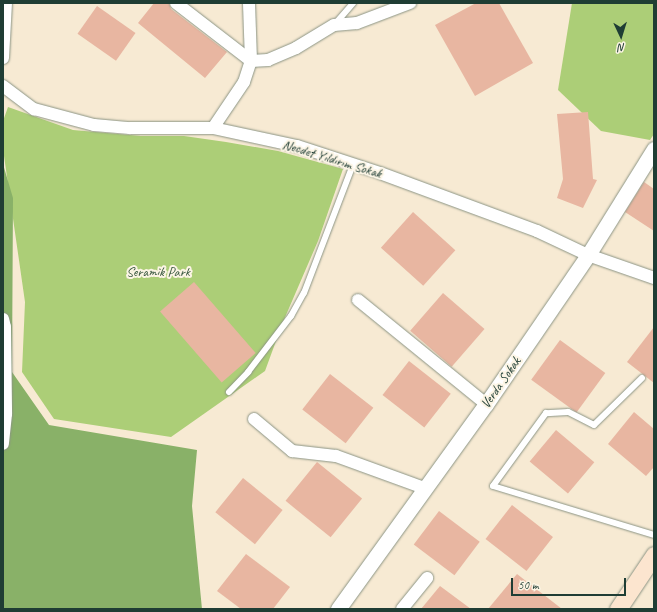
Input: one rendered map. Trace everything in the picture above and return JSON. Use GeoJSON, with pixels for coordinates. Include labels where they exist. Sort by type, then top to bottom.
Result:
{"type":"FeatureCollection","features":[{"type":"Feature","properties":{"kind":"main road"},"geometry":{"type":"LineString","coordinates":[[618,609],[654,555]]}},
{"type":"Feature","properties":{"kind":"street"},"geometry":{"type":"LineString","coordinates":[[3,58],[6,3]]}},
{"type":"Feature","properties":{"kind":"street"},"geometry":{"type":"LineString","coordinates":[[176,3],[251,61],[268,60],[296,48],[334,25],[357,23],[410,3]]}},
{"type":"Feature","properties":{"kind":"street"},"geometry":{"type":"LineString","coordinates":[[213,128],[244,82],[251,61],[249,3]]}},
{"type":"Feature","properties":{"kind":"street","name":"Necdet Yıldırım Sokak"},"geometry":{"type":"LineString","coordinates":[[3,86],[34,109],[94,125],[130,128],[213,128],[297,146],[353,164],[537,231],[588,255],[654,278]]}},
{"type":"Feature","properties":{"kind":"street","name":"Verda Sokak"},"geometry":{"type":"LineString","coordinates":[[338,609],[486,404],[588,255],[654,150]]}},
{"type":"Feature","properties":{"kind":"street"},"geometry":{"type":"LineString","coordinates":[[358,300],[486,404]]}},
{"type":"Feature","properties":{"kind":"street"},"geometry":{"type":"LineString","coordinates":[[3,319],[5,327],[6,414],[3,444]]}},
{"type":"Feature","properties":{"kind":"street"},"geometry":{"type":"LineString","coordinates":[[254,419],[292,451],[336,456],[424,488]]}},
{"type":"Feature","properties":{"kind":"street"},"geometry":{"type":"LineString","coordinates":[[402,609],[427,578]]}},
{"type":"Feature","properties":{"kind":"lane"},"geometry":{"type":"LineString","coordinates":[[334,25],[353,3]]}},
{"type":"Feature","properties":{"kind":"lane"},"geometry":{"type":"LineString","coordinates":[[229,392],[248,372],[292,316],[304,293],[353,164]]}},
{"type":"Feature","properties":{"kind":"lane"},"geometry":{"type":"LineString","coordinates":[[642,378],[594,425],[568,412],[546,413],[493,486],[654,535]]}},
{"type":"Feature","properties":{"kind":"green space"},"geometry":{"type":"Polygon","coordinates":[[[572,3],[654,3],[654,134],[650,140],[601,131],[558,90],[572,3]]]}},
{"type":"Feature","properties":{"kind":"green space","name":"Seramik Park"},"geometry":{"type":"Polygon","coordinates":[[[8,107],[73,130],[141,136],[184,136],[226,142],[278,151],[343,169],[318,241],[283,322],[265,371],[171,437],[54,419],[22,372],[25,302],[3,149],[3,121],[8,107]]]}},
{"type":"Feature","properties":{"kind":"green space"},"geometry":{"type":"Polygon","coordinates":[[[3,164],[13,198],[12,372],[49,425],[197,450],[192,506],[202,609],[3,609],[3,164]]]}},
{"type":"Feature","properties":{"kind":"building"},"geometry":{"type":"Polygon","coordinates":[[[154,3],[169,3],[171,9],[227,52],[205,78],[138,23],[154,3]]]}},
{"type":"Feature","properties":{"kind":"building"},"geometry":{"type":"Polygon","coordinates":[[[476,3],[499,3],[533,63],[475,96],[435,25],[476,3]]]}},
{"type":"Feature","properties":{"kind":"building"},"geometry":{"type":"Polygon","coordinates":[[[97,6],[136,33],[116,61],[77,34],[97,6]]]}},
{"type":"Feature","properties":{"kind":"building"},"geometry":{"type":"Polygon","coordinates":[[[588,112],[593,179],[597,180],[583,208],[557,198],[563,179],[557,114],[588,112]]]}},
{"type":"Feature","properties":{"kind":"building"},"geometry":{"type":"Polygon","coordinates":[[[644,182],[654,189],[654,231],[625,212],[644,182]]]}},
{"type":"Feature","properties":{"kind":"building"},"geometry":{"type":"Polygon","coordinates":[[[413,212],[455,250],[423,286],[381,248],[413,212]]]}},
{"type":"Feature","properties":{"kind":"building"},"geometry":{"type":"Polygon","coordinates":[[[194,282],[256,353],[222,382],[160,312],[194,282]]]}},
{"type":"Feature","properties":{"kind":"building"},"geometry":{"type":"Polygon","coordinates":[[[443,293],[485,329],[452,367],[410,331],[443,293]]]}},
{"type":"Feature","properties":{"kind":"building"},"geometry":{"type":"Polygon","coordinates":[[[654,327],[654,383],[627,362],[654,327]]]}},
{"type":"Feature","properties":{"kind":"building"},"geometry":{"type":"Polygon","coordinates":[[[560,340],[605,373],[577,413],[531,380],[560,340]]]}},
{"type":"Feature","properties":{"kind":"building"},"geometry":{"type":"Polygon","coordinates":[[[409,361],[451,394],[424,428],[383,395],[409,361]]]}},
{"type":"Feature","properties":{"kind":"building"},"geometry":{"type":"Polygon","coordinates":[[[330,374],[373,408],[346,443],[302,409],[330,374]]]}},
{"type":"Feature","properties":{"kind":"building"},"geometry":{"type":"Polygon","coordinates":[[[634,412],[654,429],[654,467],[646,476],[608,444],[634,412]]]}},
{"type":"Feature","properties":{"kind":"building"},"geometry":{"type":"Polygon","coordinates":[[[556,430],[594,462],[568,494],[530,461],[556,430]]]}},
{"type":"Feature","properties":{"kind":"building"},"geometry":{"type":"Polygon","coordinates":[[[317,462],[362,499],[331,537],[286,501],[317,462]]]}},
{"type":"Feature","properties":{"kind":"building"},"geometry":{"type":"Polygon","coordinates":[[[243,478],[283,510],[255,544],[215,512],[243,478]]]}},
{"type":"Feature","properties":{"kind":"building"},"geometry":{"type":"Polygon","coordinates":[[[512,505],[553,537],[527,571],[486,539],[512,505]]]}},
{"type":"Feature","properties":{"kind":"building"},"geometry":{"type":"Polygon","coordinates":[[[439,511],[480,542],[454,575],[414,545],[439,511]]]}},
{"type":"Feature","properties":{"kind":"building"},"geometry":{"type":"Polygon","coordinates":[[[246,554],[290,587],[273,609],[241,609],[217,591],[246,554]]]}},
{"type":"Feature","properties":{"kind":"building"},"geometry":{"type":"Polygon","coordinates":[[[517,574],[562,609],[488,609],[517,574]]]}},
{"type":"Feature","properties":{"kind":"building"},"geometry":{"type":"Polygon","coordinates":[[[440,586],[471,609],[421,609],[440,586]]]}}]}
